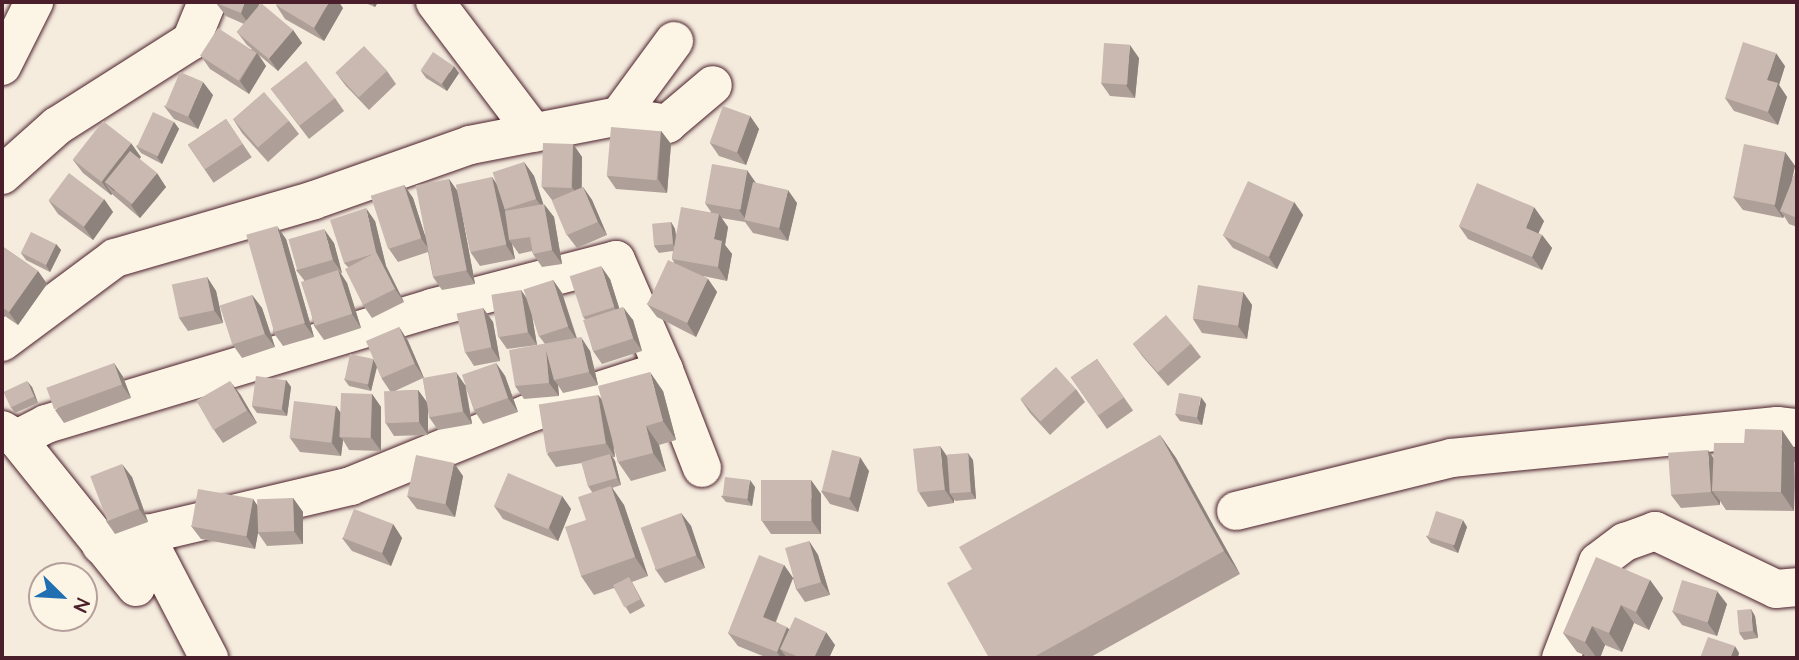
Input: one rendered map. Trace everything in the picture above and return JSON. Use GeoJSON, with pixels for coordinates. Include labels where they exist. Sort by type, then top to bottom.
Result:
{"type":"FeatureCollection","features":[{"type":"Feature","properties":{"kind":"street"},"geometry":{"type":"LineString","coordinates":[[2,66],[34,2]]}},
{"type":"Feature","properties":{"kind":"street"},"geometry":{"type":"LineString","coordinates":[[2,176],[57,126],[191,41],[207,2]]}},
{"type":"Feature","properties":{"kind":"street"},"geometry":{"type":"LineString","coordinates":[[435,2],[475,49],[534,133]]}},
{"type":"Feature","properties":{"kind":"street"},"geometry":{"type":"LineString","coordinates":[[473,2],[480,19],[475,49]]}},
{"type":"Feature","properties":{"kind":"street"},"geometry":{"type":"LineString","coordinates":[[619,116],[674,41]]}},
{"type":"Feature","properties":{"kind":"street"},"geometry":{"type":"LineString","coordinates":[[2,342],[115,258],[314,200],[470,145],[619,116],[667,124],[713,85]]}},
{"type":"Feature","properties":{"kind":"street"},"geometry":{"type":"LineString","coordinates":[[136,587],[9,435],[312,344],[616,260],[664,370],[702,468]]}},
{"type":"Feature","properties":{"kind":"street"},"geometry":{"type":"LineString","coordinates":[[101,545],[351,486],[527,414],[664,370]]}},
{"type":"Feature","properties":{"kind":"street"},"geometry":{"type":"LineString","coordinates":[[1236,511],[1451,458],[1777,426],[1797,428]]}},
{"type":"Feature","properties":{"kind":"street"},"geometry":{"type":"LineString","coordinates":[[1562,658],[1598,562],[1625,542],[1655,531],[1776,589],[1797,587]]}},
{"type":"Feature","properties":{"kind":"street"},"geometry":{"type":"LineString","coordinates":[[144,533],[209,658]]}},
{"type":"Feature","properties":{"kind":"building"},"geometry":{"type":"Polygon","coordinates":[[[217,2],[245,2],[241,13],[217,2]]]}},
{"type":"Feature","properties":{"kind":"building"},"geometry":{"type":"Polygon","coordinates":[[[278,2],[329,2],[314,28],[276,5],[278,2]]]}},
{"type":"Feature","properties":{"kind":"building"},"geometry":{"type":"Polygon","coordinates":[[[261,3],[293,30],[269,59],[237,32],[261,3]]]}},
{"type":"Feature","properties":{"kind":"building"},"geometry":{"type":"Polygon","coordinates":[[[218,28],[257,53],[239,81],[200,56],[218,28]]]}},
{"type":"Feature","properties":{"kind":"building"},"geometry":{"type":"Polygon","coordinates":[[[1743,42],[1776,53],[1767,80],[1778,83],[1768,112],[1725,98],[1743,42]]]}},
{"type":"Feature","properties":{"kind":"building"},"geometry":{"type":"Polygon","coordinates":[[[1104,43],[1130,45],[1127,85],[1101,83],[1104,43]]]}},
{"type":"Feature","properties":{"kind":"building"},"geometry":{"type":"Polygon","coordinates":[[[364,46],[387,71],[359,97],[335,73],[364,46]]]}},
{"type":"Feature","properties":{"kind":"building"},"geometry":{"type":"Polygon","coordinates":[[[433,52],[454,66],[441,84],[421,70],[433,52]]]}},
{"type":"Feature","properties":{"kind":"building"},"geometry":{"type":"Polygon","coordinates":[[[306,61],[335,98],[299,126],[271,89],[306,61]]]}},
{"type":"Feature","properties":{"kind":"building"},"geometry":{"type":"Polygon","coordinates":[[[180,72],[203,82],[188,117],[165,107],[180,72]]]}},
{"type":"Feature","properties":{"kind":"building"},"geometry":{"type":"Polygon","coordinates":[[[264,92],[289,121],[258,148],[233,119],[264,92]]]}},
{"type":"Feature","properties":{"kind":"building"},"geometry":{"type":"Polygon","coordinates":[[[723,106],[750,116],[737,153],[710,143],[723,106]]]}},
{"type":"Feature","properties":{"kind":"building"},"geometry":{"type":"Polygon","coordinates":[[[153,112],[174,122],[158,156],[137,146],[153,112]]]}},
{"type":"Feature","properties":{"kind":"building"},"geometry":{"type":"Polygon","coordinates":[[[226,119],[243,144],[205,170],[188,145],[226,119]]]}},
{"type":"Feature","properties":{"kind":"building"},"geometry":{"type":"Polygon","coordinates":[[[103,121],[131,143],[101,182],[73,160],[103,121]]]}},
{"type":"Feature","properties":{"kind":"building"},"geometry":{"type":"Polygon","coordinates":[[[611,127],[661,131],[657,180],[607,176],[611,127]]]}},
{"type":"Feature","properties":{"kind":"building"},"geometry":{"type":"Polygon","coordinates":[[[543,143],[573,144],[571,188],[541,187],[543,143]]]}},
{"type":"Feature","properties":{"kind":"building"},"geometry":{"type":"Polygon","coordinates":[[[1744,144],[1785,152],[1775,205],[1734,197],[1744,144]]]}},
{"type":"Feature","properties":{"kind":"building"},"geometry":{"type":"Polygon","coordinates":[[[130,151],[157,173],[132,204],[105,182],[130,151]]]}},
{"type":"Feature","properties":{"kind":"building"},"geometry":{"type":"Polygon","coordinates":[[[524,162],[536,199],[505,209],[493,172],[524,162]]]}},
{"type":"Feature","properties":{"kind":"building"},"geometry":{"type":"Polygon","coordinates":[[[712,164],[747,170],[741,210],[705,203],[712,164]]]}},
{"type":"Feature","properties":{"kind":"building"},"geometry":{"type":"Polygon","coordinates":[[[1797,168],[1797,218],[1780,211],[1797,168]]]}},
{"type":"Feature","properties":{"kind":"building"},"geometry":{"type":"Polygon","coordinates":[[[69,173],[104,199],[84,227],[49,200],[69,173]]]}},
{"type":"Feature","properties":{"kind":"building"},"geometry":{"type":"Polygon","coordinates":[[[492,177],[506,244],[470,252],[456,185],[492,177]]]}},
{"type":"Feature","properties":{"kind":"building"},"geometry":{"type":"Polygon","coordinates":[[[449,179],[467,270],[433,277],[416,185],[449,179]]]}},
{"type":"Feature","properties":{"kind":"building"},"geometry":{"type":"Polygon","coordinates":[[[1248,181],[1294,203],[1269,257],[1223,235],[1248,181]]]}},
{"type":"Feature","properties":{"kind":"building"},"geometry":{"type":"Polygon","coordinates":[[[753,182],[788,190],[779,228],[744,220],[753,182]]]}},
{"type":"Feature","properties":{"kind":"building"},"geometry":{"type":"Polygon","coordinates":[[[1477,183],[1534,207],[1526,228],[1542,235],[1532,257],[1459,226],[1477,183]]]}},
{"type":"Feature","properties":{"kind":"building"},"geometry":{"type":"Polygon","coordinates":[[[404,185],[421,238],[388,249],[371,196],[404,185]]]}},
{"type":"Feature","properties":{"kind":"building"},"geometry":{"type":"Polygon","coordinates":[[[583,187],[598,222],[567,235],[552,200],[583,187]]]}},
{"type":"Feature","properties":{"kind":"building"},"geometry":{"type":"Polygon","coordinates":[[[544,204],[552,250],[533,254],[530,237],[509,240],[505,211],[544,204]]]}},
{"type":"Feature","properties":{"kind":"building"},"geometry":{"type":"Polygon","coordinates":[[[681,207],[719,214],[714,239],[722,241],[718,267],[672,259],[681,207]]]}},
{"type":"Feature","properties":{"kind":"building"},"geometry":{"type":"Polygon","coordinates":[[[366,208],[376,252],[395,289],[363,305],[345,269],[373,254],[344,263],[330,220],[366,208]]]}},
{"type":"Feature","properties":{"kind":"building"},"geometry":{"type":"Polygon","coordinates":[[[671,222],[673,244],[654,246],[652,224],[671,222]]]}},
{"type":"Feature","properties":{"kind":"building"},"geometry":{"type":"Polygon","coordinates":[[[277,226],[305,323],[274,332],[246,235],[277,226]]]}},
{"type":"Feature","properties":{"kind":"building"},"geometry":{"type":"Polygon","coordinates":[[[324,229],[333,260],[297,270],[288,239],[324,229]]]}},
{"type":"Feature","properties":{"kind":"building"},"geometry":{"type":"Polygon","coordinates":[[[31,232],[56,244],[46,265],[21,253],[31,232]]]}},
{"type":"Feature","properties":{"kind":"building"},"geometry":{"type":"Polygon","coordinates":[[[2,246],[38,271],[9,312],[2,307],[2,246]]]}},
{"type":"Feature","properties":{"kind":"building"},"geometry":{"type":"Polygon","coordinates":[[[668,260],[708,279],[687,323],[647,304],[668,260]]]}},
{"type":"Feature","properties":{"kind":"building"},"geometry":{"type":"Polygon","coordinates":[[[601,266],[614,307],[583,317],[570,276],[601,266]]]}},
{"type":"Feature","properties":{"kind":"building"},"geometry":{"type":"Polygon","coordinates":[[[338,270],[352,314],[315,326],[301,282],[338,270]]]}},
{"type":"Feature","properties":{"kind":"building"},"geometry":{"type":"Polygon","coordinates":[[[207,277],[214,310],[179,318],[172,284],[207,277]]]}},
{"type":"Feature","properties":{"kind":"building"},"geometry":{"type":"Polygon","coordinates":[[[553,280],[568,327],[539,336],[524,290],[553,280]]]}},
{"type":"Feature","properties":{"kind":"building"},"geometry":{"type":"Polygon","coordinates":[[[1198,285],[1243,292],[1238,326],[1193,319],[1198,285]]]}},
{"type":"Feature","properties":{"kind":"building"},"geometry":{"type":"Polygon","coordinates":[[[521,290],[528,332],[498,337],[491,295],[521,290]]]}},
{"type":"Feature","properties":{"kind":"building"},"geometry":{"type":"Polygon","coordinates":[[[252,295],[265,334],[232,344],[220,306],[252,295]]]}},
{"type":"Feature","properties":{"kind":"building"},"geometry":{"type":"Polygon","coordinates":[[[623,307],[633,338],[593,351],[583,320],[623,307]]]}},
{"type":"Feature","properties":{"kind":"building"},"geometry":{"type":"Polygon","coordinates":[[[483,308],[491,347],[465,353],[457,314],[483,308]]]}},
{"type":"Feature","properties":{"kind":"building"},"geometry":{"type":"Polygon","coordinates":[[[1166,315],[1191,344],[1158,373],[1133,344],[1166,315]]]}},
{"type":"Feature","properties":{"kind":"building"},"geometry":{"type":"Polygon","coordinates":[[[399,327],[415,364],[381,378],[366,341],[399,327]]]}},
{"type":"Feature","properties":{"kind":"building"},"geometry":{"type":"Polygon","coordinates":[[[581,337],[589,372],[554,380],[546,350],[549,383],[515,386],[509,350],[581,337]]]}},
{"type":"Feature","properties":{"kind":"building"},"geometry":{"type":"Polygon","coordinates":[[[350,354],[373,359],[368,384],[345,379],[350,354]]]}},
{"type":"Feature","properties":{"kind":"building"},"geometry":{"type":"Polygon","coordinates":[[[1097,359],[1124,398],[1098,416],[1071,377],[1097,359]]]}},
{"type":"Feature","properties":{"kind":"building"},"geometry":{"type":"Polygon","coordinates":[[[114,363],[122,385],[54,409],[46,388],[114,363]]]}},
{"type":"Feature","properties":{"kind":"building"},"geometry":{"type":"Polygon","coordinates":[[[496,363],[508,398],[474,410],[462,375],[496,363]]]}},
{"type":"Feature","properties":{"kind":"building"},"geometry":{"type":"Polygon","coordinates":[[[1056,367],[1076,389],[1040,421],[1020,399],[1056,367]]]}},
{"type":"Feature","properties":{"kind":"building"},"geometry":{"type":"Polygon","coordinates":[[[456,372],[463,411],[429,417],[423,378],[456,372]]]}},
{"type":"Feature","properties":{"kind":"building"},"geometry":{"type":"Polygon","coordinates":[[[650,372],[663,421],[646,426],[653,453],[618,462],[598,386],[650,372]]]}},
{"type":"Feature","properties":{"kind":"building"},"geometry":{"type":"Polygon","coordinates":[[[256,376],[286,380],[282,410],[252,406],[256,376]]]}},
{"type":"Feature","properties":{"kind":"building"},"geometry":{"type":"Polygon","coordinates":[[[27,381],[34,396],[11,407],[3,392],[27,381]]]}},
{"type":"Feature","properties":{"kind":"building"},"geometry":{"type":"Polygon","coordinates":[[[230,381],[247,410],[213,430],[196,401],[230,381]]]}},
{"type":"Feature","properties":{"kind":"building"},"geometry":{"type":"Polygon","coordinates":[[[418,390],[419,422],[385,423],[384,391],[418,390]]]}},
{"type":"Feature","properties":{"kind":"building"},"geometry":{"type":"Polygon","coordinates":[[[341,393],[372,394],[370,438],[339,437],[341,393]]]}},
{"type":"Feature","properties":{"kind":"building"},"geometry":{"type":"Polygon","coordinates":[[[1179,393],[1201,397],[1197,418],[1175,414],[1179,393]]]}},
{"type":"Feature","properties":{"kind":"building"},"geometry":{"type":"Polygon","coordinates":[[[598,395],[606,443],[546,453],[539,404],[598,395]]]}},
{"type":"Feature","properties":{"kind":"building"},"geometry":{"type":"Polygon","coordinates":[[[294,401],[336,406],[331,443],[289,438],[294,401]]]}},
{"type":"Feature","properties":{"kind":"building"},"geometry":{"type":"Polygon","coordinates":[[[1745,429],[1782,430],[1781,492],[1712,491],[1714,443],[1744,443],[1745,429]]]}},
{"type":"Feature","properties":{"kind":"building"},"geometry":{"type":"Polygon","coordinates":[[[1160,435],[1224,551],[1032,658],[989,658],[947,583],[972,569],[959,547],[1160,435]]]}},
{"type":"Feature","properties":{"kind":"building"},"geometry":{"type":"Polygon","coordinates":[[[940,446],[945,490],[918,493],[913,449],[940,446]]]}},
{"type":"Feature","properties":{"kind":"building"},"geometry":{"type":"Polygon","coordinates":[[[832,450],[860,457],[850,498],[822,491],[832,450]]]}},
{"type":"Feature","properties":{"kind":"building"},"geometry":{"type":"Polygon","coordinates":[[[1708,450],[1711,492],[1671,495],[1668,453],[1708,450]]]}},
{"type":"Feature","properties":{"kind":"building"},"geometry":{"type":"Polygon","coordinates":[[[968,453],[971,492],[950,493],[947,454],[968,453]]]}},
{"type":"Feature","properties":{"kind":"building"},"geometry":{"type":"Polygon","coordinates":[[[610,454],[617,478],[588,486],[581,462],[610,454]]]}},
{"type":"Feature","properties":{"kind":"building"},"geometry":{"type":"Polygon","coordinates":[[[416,455],[454,463],[445,504],[407,496],[416,455]]]}},
{"type":"Feature","properties":{"kind":"building"},"geometry":{"type":"Polygon","coordinates":[[[1794,462],[1797,462],[1797,509],[1796,509],[1794,462]]]}},
{"type":"Feature","properties":{"kind":"building"},"geometry":{"type":"Polygon","coordinates":[[[122,464],[139,509],[107,521],[90,476],[122,464]]]}},
{"type":"Feature","properties":{"kind":"building"},"geometry":{"type":"Polygon","coordinates":[[[508,473],[562,496],[548,529],[494,506],[508,473]]]}},
{"type":"Feature","properties":{"kind":"building"},"geometry":{"type":"Polygon","coordinates":[[[725,477],[750,480],[747,499],[723,496],[725,477]]]}},
{"type":"Feature","properties":{"kind":"building"},"geometry":{"type":"Polygon","coordinates":[[[761,480],[811,480],[811,521],[761,521],[761,480]]]}},
{"type":"Feature","properties":{"kind":"building"},"geometry":{"type":"Polygon","coordinates":[[[611,486],[635,557],[581,576],[565,527],[586,520],[578,497],[611,486]]]}},
{"type":"Feature","properties":{"kind":"building"},"geometry":{"type":"Polygon","coordinates":[[[198,489],[253,499],[247,536],[191,526],[198,489]]]}},
{"type":"Feature","properties":{"kind":"building"},"geometry":{"type":"Polygon","coordinates":[[[293,498],[294,531],[258,532],[257,499],[293,498]]]}},
{"type":"Feature","properties":{"kind":"building"},"geometry":{"type":"Polygon","coordinates":[[[354,509],[393,524],[382,553],[343,538],[354,509]]]}},
{"type":"Feature","properties":{"kind":"building"},"geometry":{"type":"Polygon","coordinates":[[[1436,511],[1463,520],[1454,545],[1428,537],[1436,511]]]}},
{"type":"Feature","properties":{"kind":"building"},"geometry":{"type":"Polygon","coordinates":[[[681,513],[696,555],[656,570],[641,528],[681,513]]]}},
{"type":"Feature","properties":{"kind":"building"},"geometry":{"type":"Polygon","coordinates":[[[809,541],[821,582],[797,589],[785,548],[809,541]]]}},
{"type":"Feature","properties":{"kind":"building"},"geometry":{"type":"Polygon","coordinates":[[[759,555],[784,565],[763,617],[787,627],[777,652],[728,633],[759,555]]]}},
{"type":"Feature","properties":{"kind":"building"},"geometry":{"type":"Polygon","coordinates":[[[1596,557],[1650,580],[1636,612],[1621,605],[1609,633],[1592,626],[1585,642],[1563,633],[1596,557]]]}},
{"type":"Feature","properties":{"kind":"building"},"geometry":{"type":"Polygon","coordinates":[[[629,577],[640,599],[624,607],[613,585],[629,577]]]}},
{"type":"Feature","properties":{"kind":"building"},"geometry":{"type":"Polygon","coordinates":[[[1682,580],[1717,591],[1708,622],[1672,612],[1682,580]]]}},
{"type":"Feature","properties":{"kind":"building"},"geometry":{"type":"Polygon","coordinates":[[[1751,609],[1753,631],[1739,632],[1737,610],[1751,609]]]}},
{"type":"Feature","properties":{"kind":"building"},"geometry":{"type":"Polygon","coordinates":[[[795,617],[826,632],[814,658],[801,658],[780,649],[795,617]]]}},
{"type":"Feature","properties":{"kind":"building"},"geometry":{"type":"Polygon","coordinates":[[[1708,637],[1735,646],[1730,658],[1700,658],[1708,637]]]}}]}
